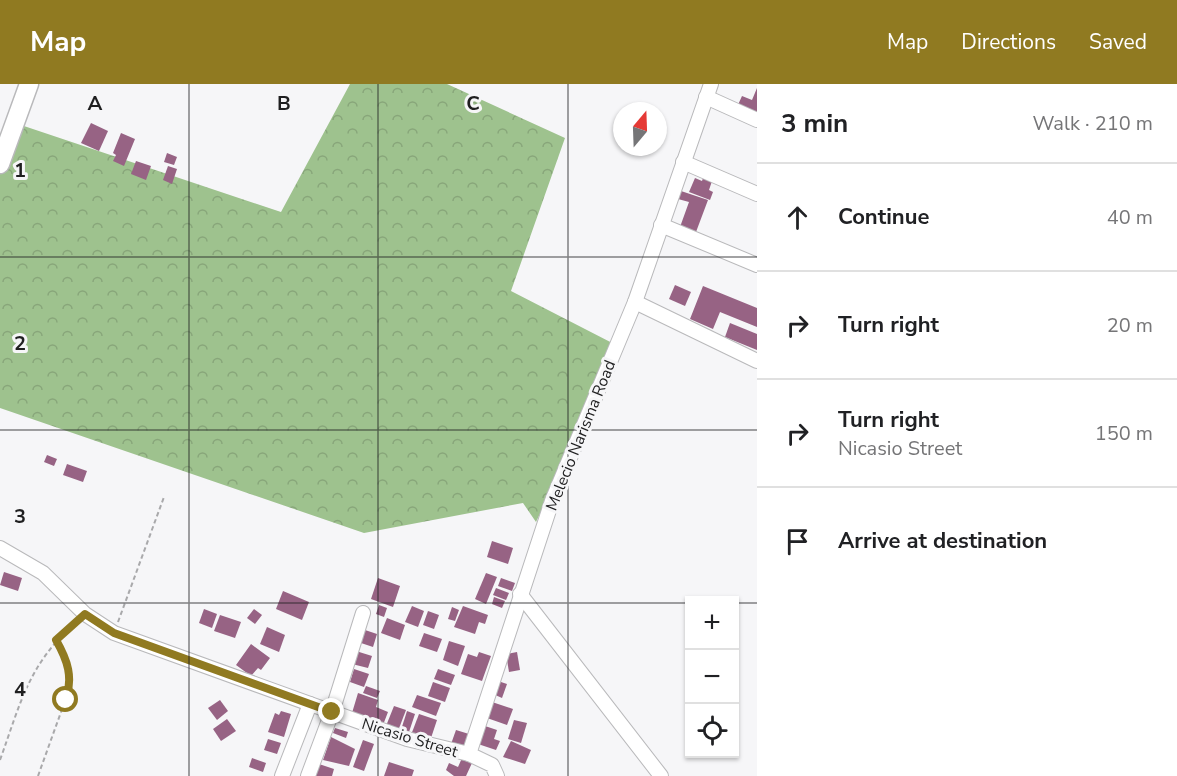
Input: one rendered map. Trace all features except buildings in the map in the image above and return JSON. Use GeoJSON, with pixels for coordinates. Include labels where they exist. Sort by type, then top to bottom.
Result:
{"type":"FeatureCollection","features":[{"type":"Feature","properties":{"kind":"street"},"geometry":{"type":"LineString","coordinates":[[0,164],[29,84]]}},
{"type":"Feature","properties":{"kind":"street"},"geometry":{"type":"LineString","coordinates":[[709,91],[757,120]]}},
{"type":"Feature","properties":{"kind":"street","name":"Melecio Narisma Road"},"geometry":{"type":"LineString","coordinates":[[469,754],[552,501],[635,302],[709,91]]}},
{"type":"Feature","properties":{"kind":"street"},"geometry":{"type":"LineString","coordinates":[[683,162],[757,194]]}},
{"type":"Feature","properties":{"kind":"street"},"geometry":{"type":"LineString","coordinates":[[661,225],[757,265]]}},
{"type":"Feature","properties":{"kind":"street"},"geometry":{"type":"LineString","coordinates":[[635,302],[757,361]]}},
{"type":"Feature","properties":{"kind":"street","name":"Nicasio Street"},"geometry":{"type":"LineString","coordinates":[[0,548],[43,573],[85,614],[114,633],[418,742],[469,754]]}},
{"type":"Feature","properties":{"kind":"street"},"geometry":{"type":"LineString","coordinates":[[520,594],[661,776]]}},
{"type":"Feature","properties":{"kind":"street"},"geometry":{"type":"LineString","coordinates":[[308,776],[332,712],[363,613]]}},
{"type":"Feature","properties":{"kind":"street"},"geometry":{"type":"LineString","coordinates":[[282,776],[310,704]]}},
{"type":"Feature","properties":{"kind":"street"},"geometry":{"type":"LineString","coordinates":[[469,754],[492,765],[497,776]]}},
{"type":"Feature","properties":{"kind":"path"},"geometry":{"type":"LineString","coordinates":[[114,633],[164,497]]}},
{"type":"Feature","properties":{"kind":"path"},"geometry":{"type":"LineString","coordinates":[[0,760],[32,674],[56,640],[85,614]]}},
{"type":"Feature","properties":{"kind":"path"},"geometry":{"type":"LineString","coordinates":[[38,776],[70,687],[68,663],[56,640]]}},
{"type":"Feature","properties":{"kind":"green space"},"geometry":{"type":"Polygon","coordinates":[[[350,84],[447,84],[565,138],[511,291],[620,347],[536,522],[523,503],[364,533],[0,408],[0,143],[9,121],[281,212],[350,84]]]}},
{"type":"Feature","properties":{"kind":"route"},"geometry":{"type":"LineString","coordinates":[[66,700],[70,687],[69,669],[66,657],[56,640],[85,614],[114,633],[332,712]]}}]}
